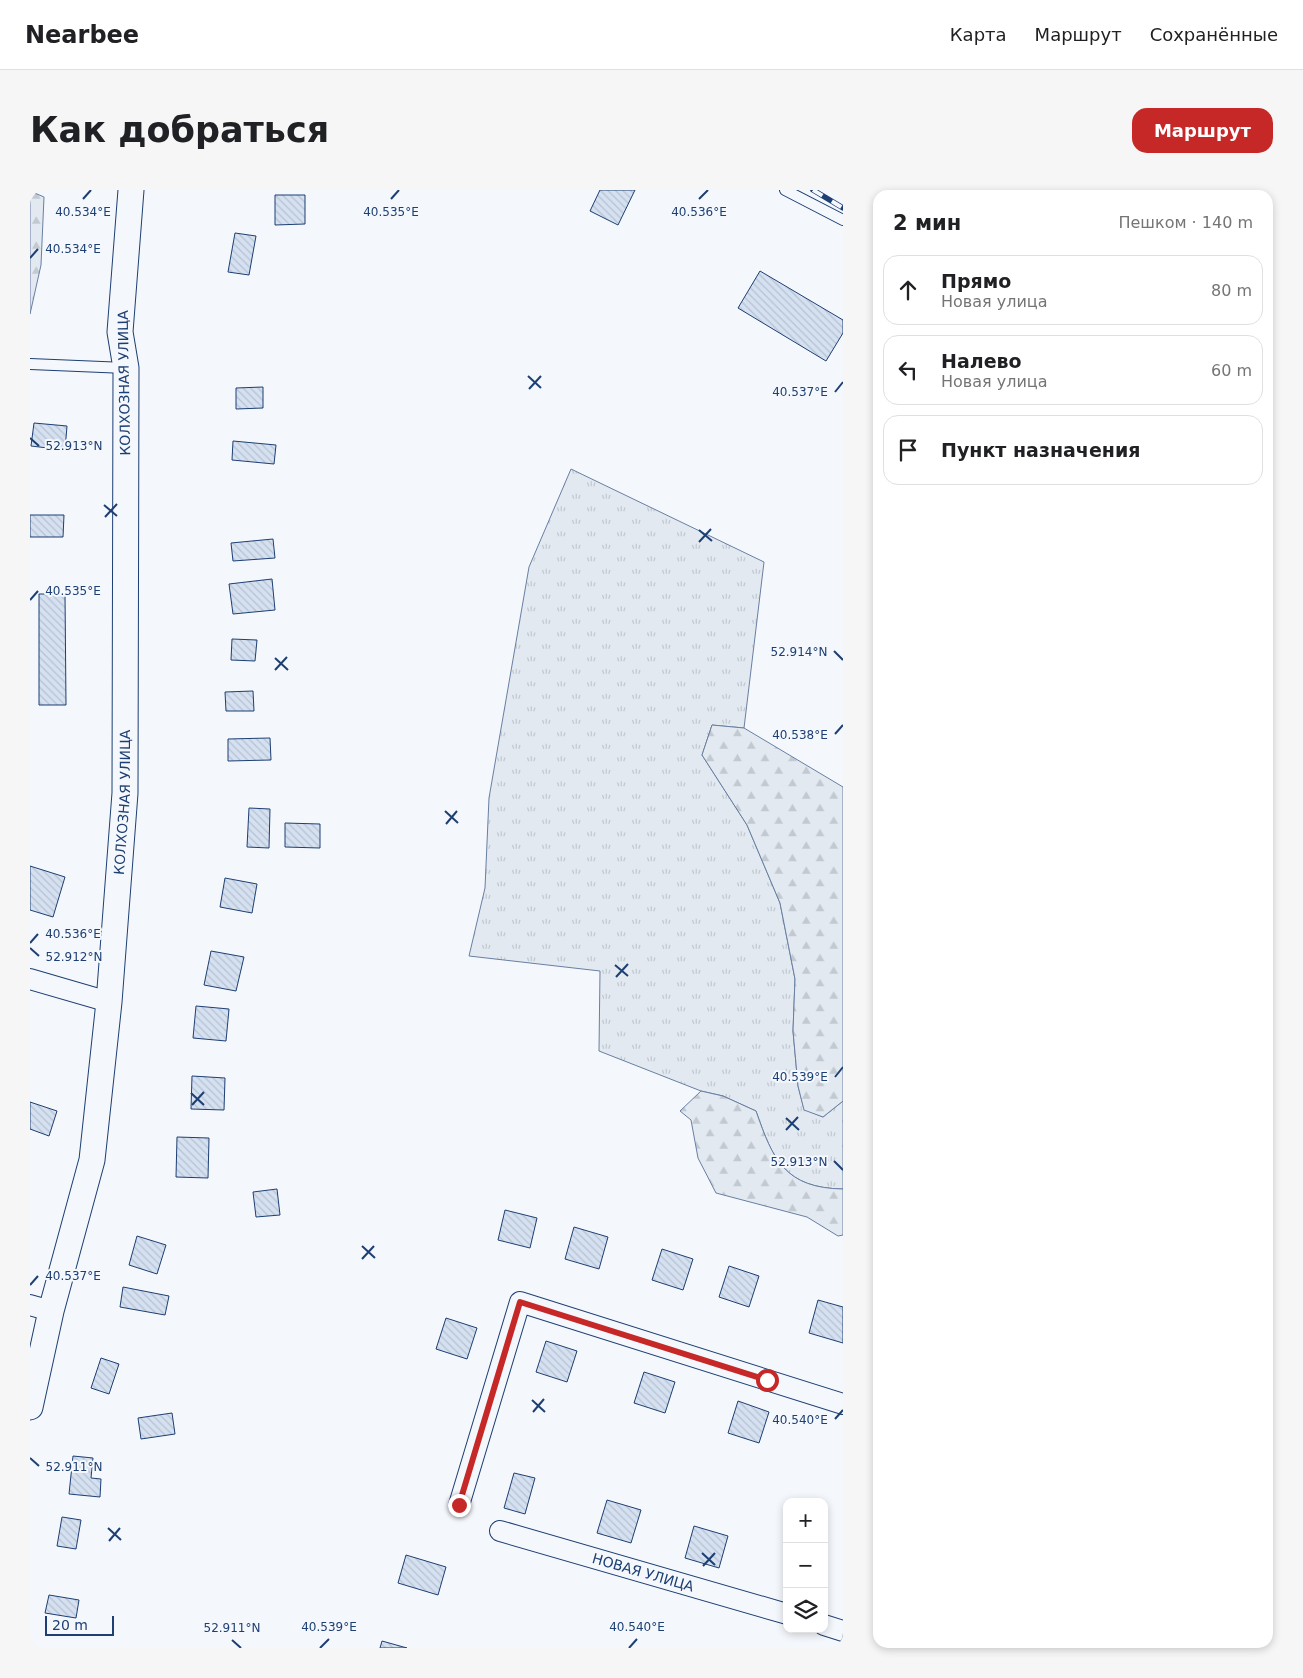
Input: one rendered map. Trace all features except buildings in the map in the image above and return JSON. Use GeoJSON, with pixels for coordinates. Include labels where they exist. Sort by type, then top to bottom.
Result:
{"type":"FeatureCollection","features":[{"type":"Feature","properties":{"kind":"street","name":"КОЛХОЗНАЯ УЛИЦА"},"geometry":{"type":"LineString","coordinates":[[30,1407],[41,1308],[92,1160],[109,1002],[125,793],[126,368],[120,332],[131,190]]}},
{"type":"Feature","properties":{"kind":"street"},"geometry":{"type":"LineString","coordinates":[[30,979],[109,1002]]}},
{"type":"Feature","properties":{"kind":"street"},"geometry":{"type":"LineString","coordinates":[[459,1505],[520,1302],[843,1404]]}},
{"type":"Feature","properties":{"kind":"street","name":"НОВАЯ УЛИЦА"},"geometry":{"type":"LineString","coordinates":[[500,1531],[783,1613]]}},
{"type":"Feature","properties":{"kind":"street"},"geometry":{"type":"LineString","coordinates":[[828,1626],[843,1631]]}},
{"type":"Feature","properties":{"kind":"lane"},"geometry":{"type":"LineString","coordinates":[[785,190],[843,220]]}},
{"type":"Feature","properties":{"kind":"lane"},"geometry":{"type":"LineString","coordinates":[[30,364],[126,368]]}},
{"type":"Feature","properties":{"kind":"green space"},"geometry":{"type":"Polygon","coordinates":[[[30,191],[44,197],[41,265],[30,314],[30,191]]]}},
{"type":"Feature","properties":{"kind":"green space"},"geometry":{"type":"Polygon","coordinates":[[[571,469],[764,562],[744,728],[712,725],[702,755],[747,825],[780,903],[795,979],[793,1031],[798,1086],[804,1109],[823,1117],[843,1101],[843,1189],[823,1187],[794,1177],[776,1157],[756,1111],[723,1096],[701,1091],[599,1051],[600,971],[469,956],[485,888],[489,798],[529,567],[571,469]]]}},
{"type":"Feature","properties":{"kind":"green space"},"geometry":{"type":"Polygon","coordinates":[[[712,725],[744,728],[843,787],[843,1101],[823,1117],[804,1110],[798,1086],[793,1031],[795,979],[780,903],[747,825],[702,755],[712,725]]]}},
{"type":"Feature","properties":{"kind":"green space"},"geometry":{"type":"Polygon","coordinates":[[[701,1091],[723,1096],[756,1111],[776,1157],[794,1177],[823,1187],[843,1189],[843,1235],[838,1236],[807,1217],[716,1193],[698,1158],[691,1120],[680,1111],[701,1091]]]}},
{"type":"Feature","properties":{"kind":"railway"},"geometry":{"type":"LineString","coordinates":[[813,190],[843,208]]}},
{"type":"Feature","properties":{"kind":"route"},"geometry":{"type":"LineString","coordinates":[[459,1505],[520,1302],[767,1380]]}}]}
